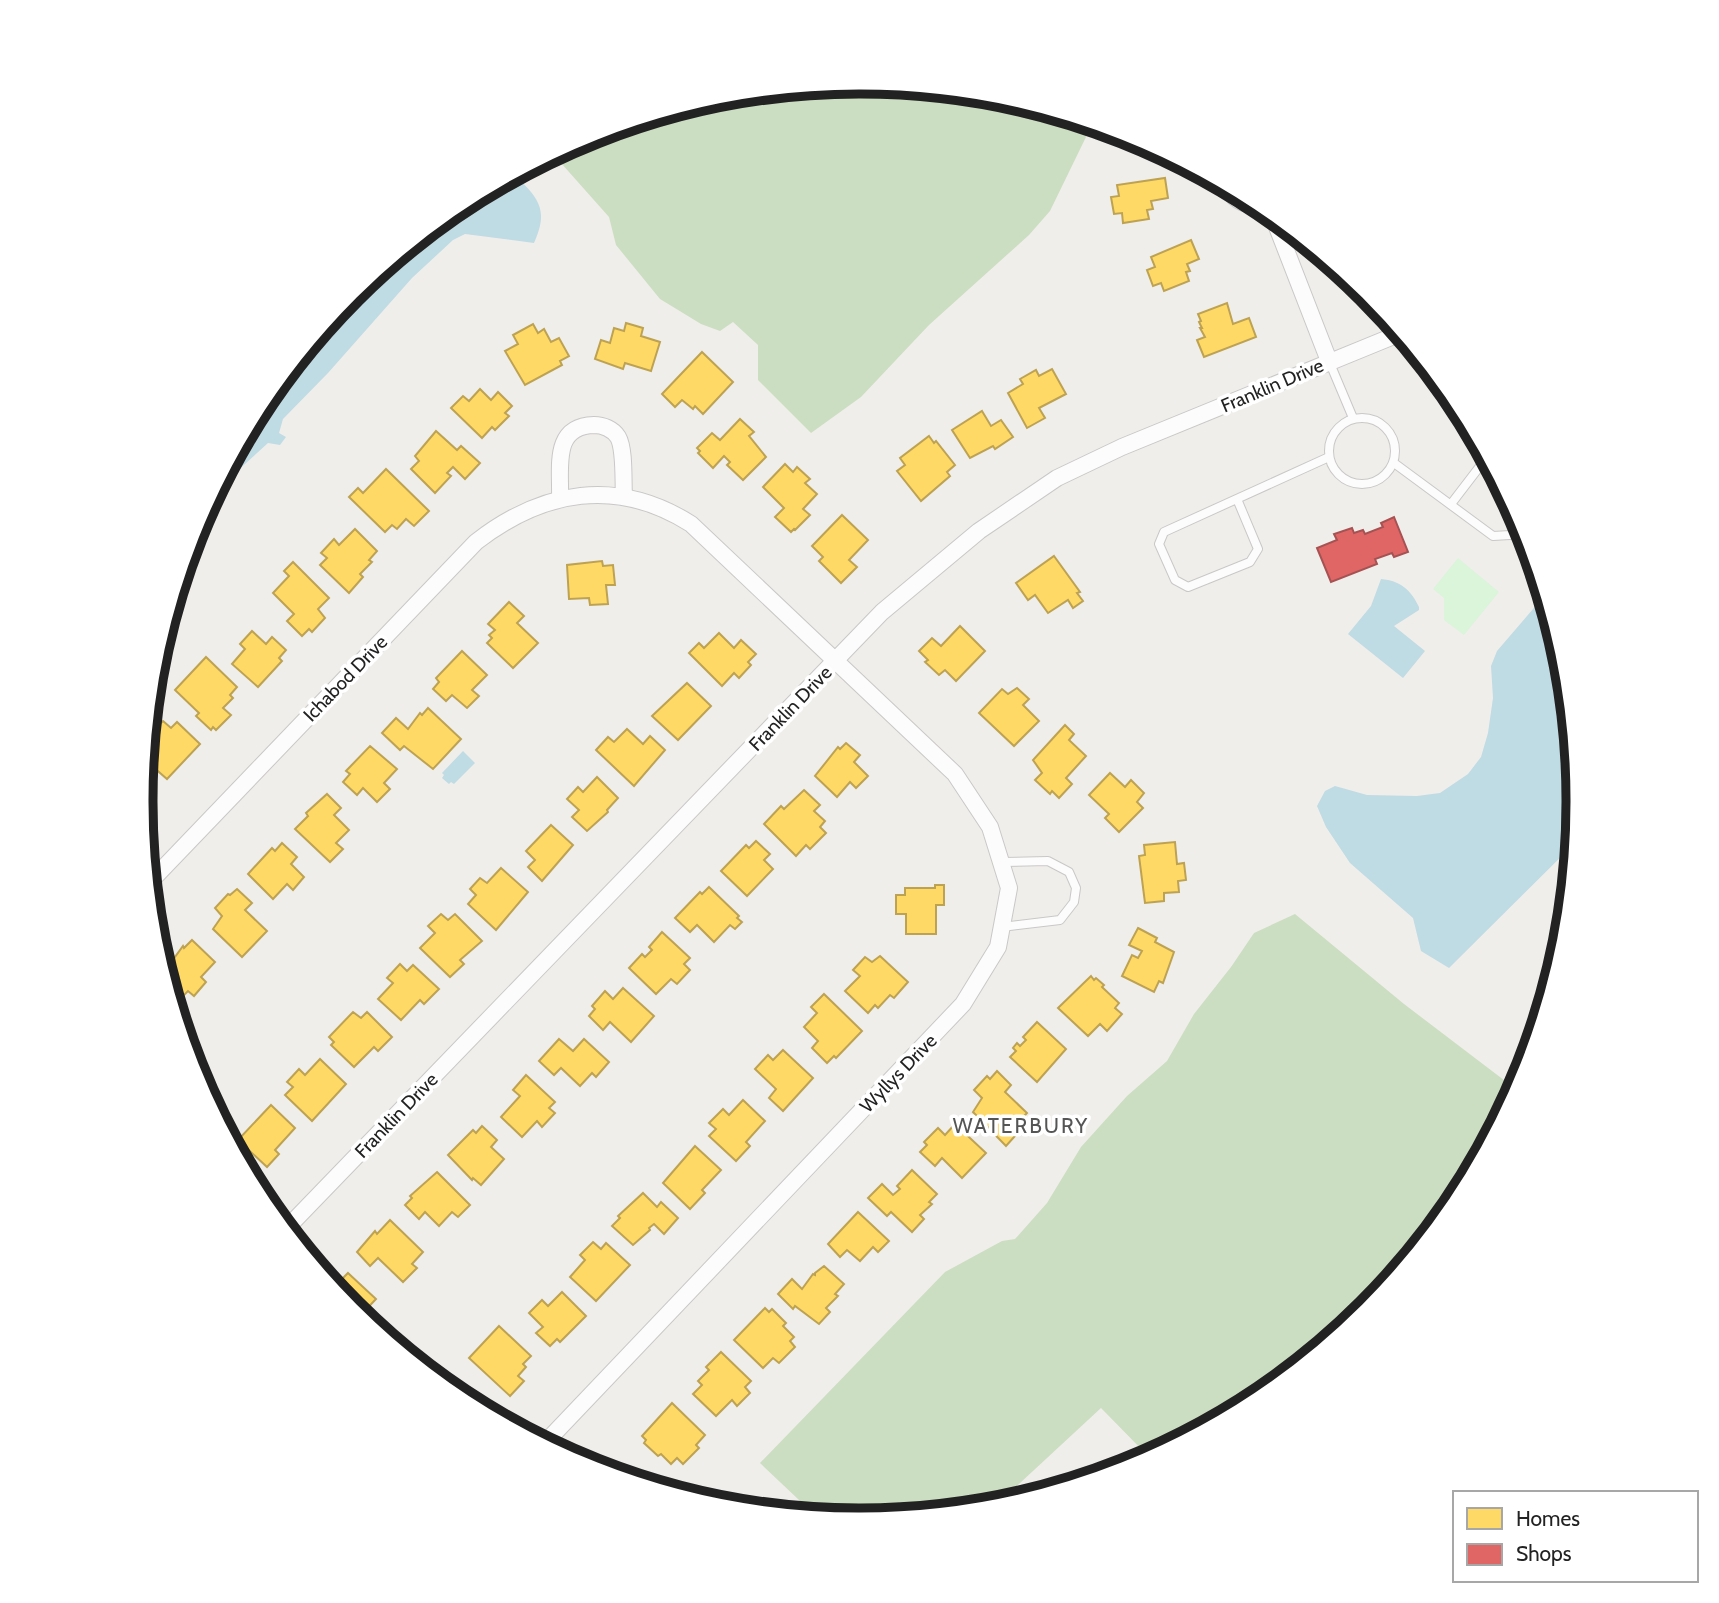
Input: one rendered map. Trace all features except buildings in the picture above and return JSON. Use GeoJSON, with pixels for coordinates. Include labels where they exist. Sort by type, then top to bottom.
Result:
{"type":"FeatureCollection","features":[{"type":"Feature","properties":{"kind":"street"},"geometry":{"type":"LineString","coordinates":[[1280,234],[1329,361]]}},
{"type":"Feature","properties":{"kind":"street","name":"Franklin Drive"},"geometry":{"type":"LineString","coordinates":[[292,1223],[882,612],[969,539],[1057,478],[1134,442],[1392,336]]}},
{"type":"Feature","properties":{"kind":"street"},"geometry":{"type":"LineString","coordinates":[[560,498],[563,442],[573,430],[584,425],[609,428],[618,437],[624,497]]}},
{"type":"Feature","properties":{"kind":"street","name":"Ichabod Drive"},"geometry":{"type":"LineString","coordinates":[[157,875],[476,542],[516,516],[560,498],[576,495],[624,497],[667,510],[691,524],[835,662]]}},
{"type":"Feature","properties":{"kind":"street","name":"Wyllys Drive"},"geometry":{"type":"LineString","coordinates":[[550,1437],[963,1004],[998,947],[1009,888],[990,827],[955,774],[835,662]]}},
{"type":"Feature","properties":{"kind":"lane"},"geometry":{"type":"LineString","coordinates":[[1329,361],[1353,418]]}},
{"type":"Feature","properties":{"kind":"lane"},"geometry":{"type":"LineString","coordinates":[[1353,418],[1371,419],[1387,428],[1395,445],[1394,463],[1388,473],[1370,484],[1349,482],[1333,468],[1329,457],[1328,447],[1336,429],[1353,418]]}},
{"type":"Feature","properties":{"kind":"lane"},"geometry":{"type":"LineString","coordinates":[[1237,499],[1258,549],[1250,562],[1188,587],[1175,580],[1159,544],[1164,532],[1329,457]]}},
{"type":"Feature","properties":{"kind":"lane"},"geometry":{"type":"LineString","coordinates":[[1394,463],[1493,536],[1510,535],[1513,531]]}},
{"type":"Feature","properties":{"kind":"lane"},"geometry":{"type":"LineString","coordinates":[[1451,504],[1481,465]]}},
{"type":"Feature","properties":{"kind":"lane"},"geometry":{"type":"LineString","coordinates":[[1001,862],[1048,861],[1069,872],[1076,888],[1074,902],[1060,920],[1002,927]]}},
{"type":"Feature","properties":{"kind":"green space"},"geometry":{"type":"Polygon","coordinates":[[[813,96],[906,96],[997,108],[1085,131],[1086,137],[1050,211],[1029,235],[929,325],[861,397],[811,433],[758,380],[758,345],[733,322],[720,331],[701,324],[660,299],[616,245],[609,217],[560,161],[632,132],[722,108],[813,96]]]}},
{"type":"Feature","properties":{"kind":"green space"},"geometry":{"type":"Polygon","coordinates":[[[1458,558],[1499,592],[1464,635],[1444,620],[1444,598],[1433,589],[1458,558]]]}},
{"type":"Feature","properties":{"kind":"green space"},"geometry":{"type":"Polygon","coordinates":[[[1295,914],[1404,1004],[1508,1083],[1472,1155],[1420,1232],[1391,1268],[1359,1301],[1326,1333],[1290,1362],[1213,1414],[1142,1450],[1101,1408],[1011,1492],[906,1507],[806,1506],[760,1463],[945,1272],[1002,1241],[1015,1239],[1047,1203],[1081,1147],[1127,1096],[1167,1061],[1194,1014],[1254,933],[1295,914]]]}},
{"type":"Feature","properties":{"kind":"water"},"geometry":{"type":"Polygon","coordinates":[[[521,181],[535,198],[541,213],[534,243],[465,234],[453,240],[412,278],[328,373],[283,419],[279,433],[286,437],[280,445],[268,443],[232,476],[247,448],[299,371],[328,335],[360,302],[393,270],[429,241],[521,181]]]}},
{"type":"Feature","properties":{"kind":"water"},"geometry":{"type":"Polygon","coordinates":[[[1381,579],[1405,587],[1419,607],[1419,610],[1394,626],[1425,651],[1403,678],[1348,634],[1371,606],[1381,579]]]}},
{"type":"Feature","properties":{"kind":"water"},"geometry":{"type":"Polygon","coordinates":[[[1538,604],[1553,664],[1565,755],[1564,854],[1449,968],[1421,951],[1413,918],[1350,863],[1326,827],[1317,806],[1325,791],[1335,786],[1367,795],[1417,796],[1440,793],[1468,774],[1481,757],[1488,733],[1493,698],[1491,666],[1497,651],[1538,604]]]}},
{"type":"Feature","properties":{"kind":"water"},"geometry":{"type":"Polygon","coordinates":[[[463,751],[475,763],[454,784],[449,784],[442,778],[442,773],[463,751]]]}},
{"type":"Feature","properties":{"kind":"district","name":"WATERBURY"},"geometry":{"type":"Point","coordinates":[1021,1126]}}]}
